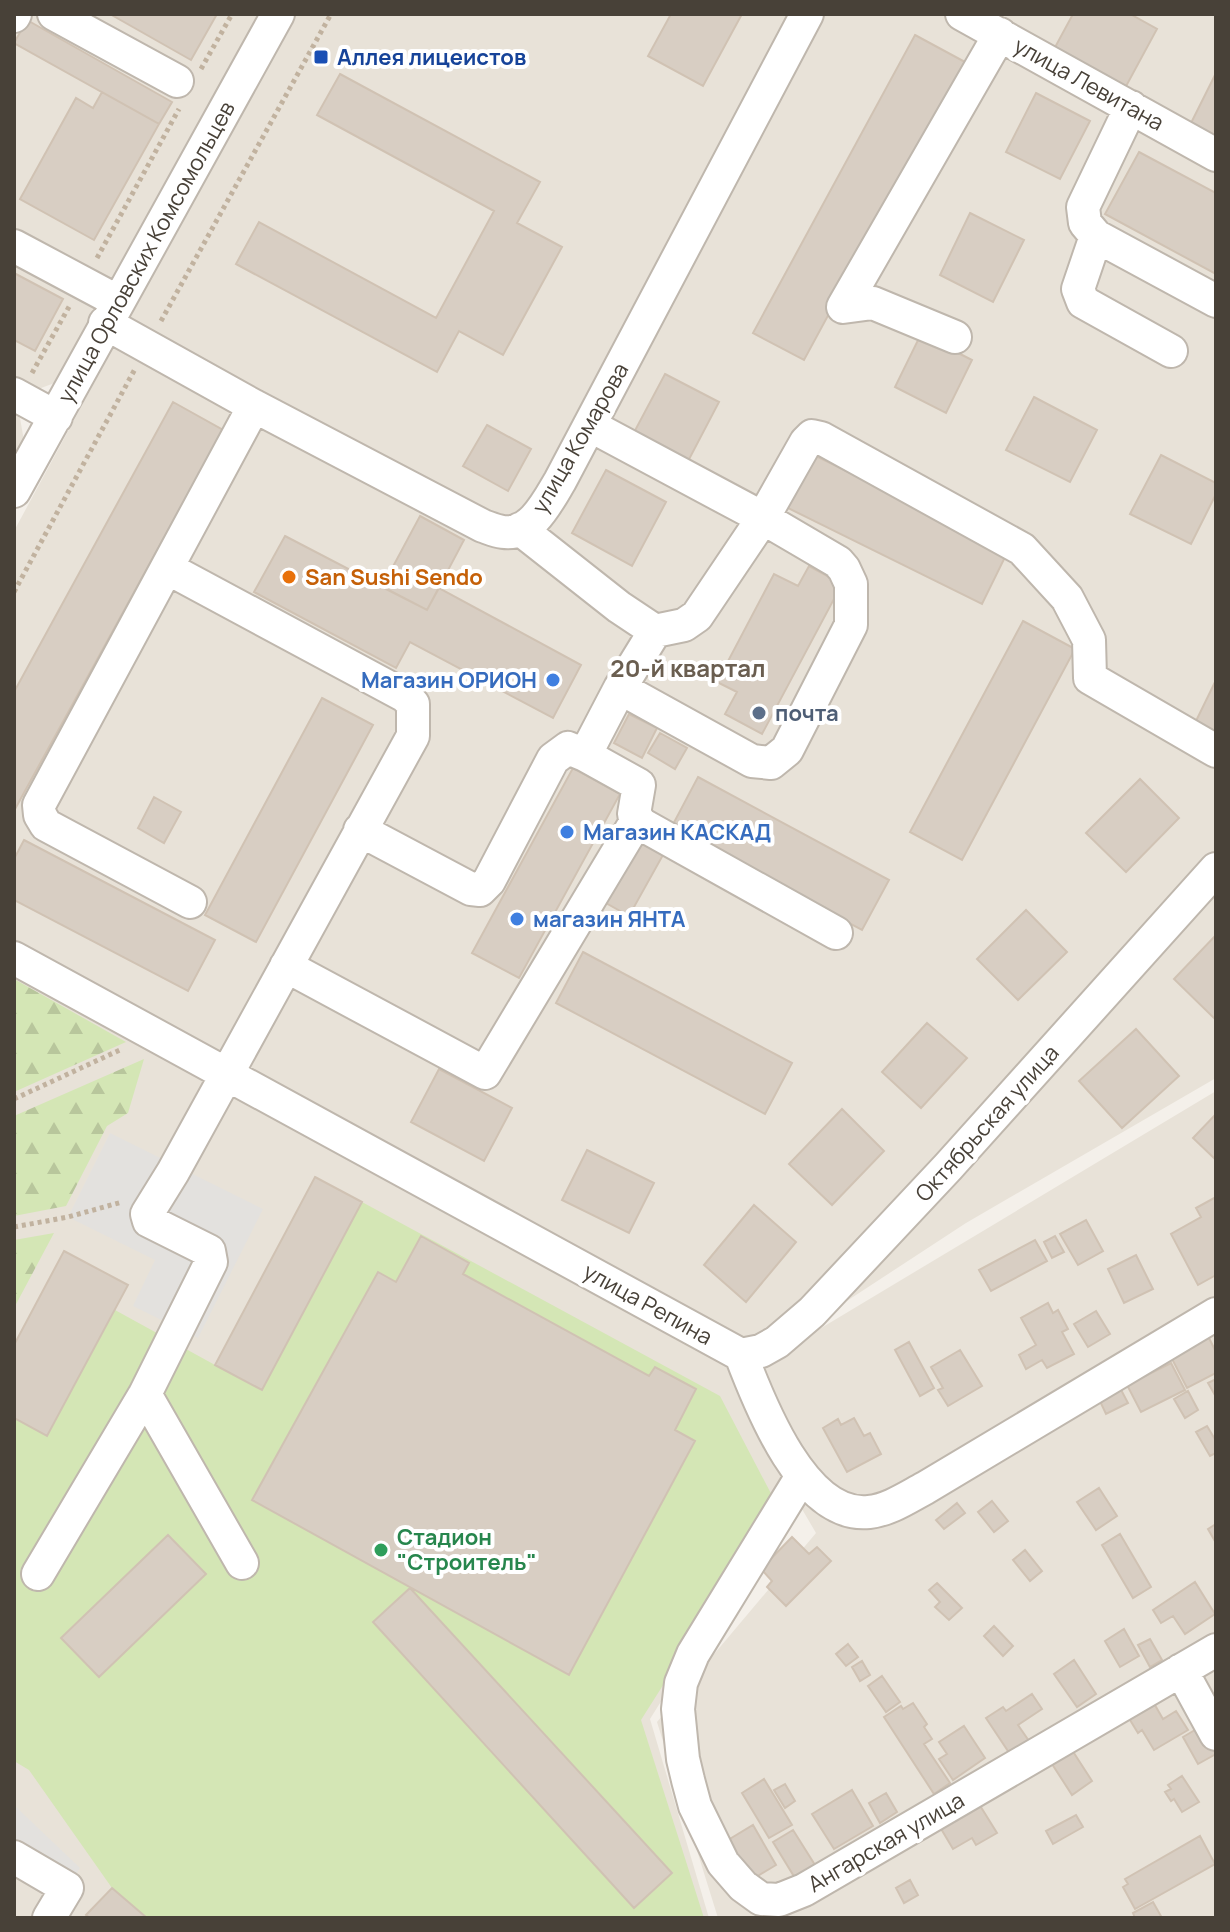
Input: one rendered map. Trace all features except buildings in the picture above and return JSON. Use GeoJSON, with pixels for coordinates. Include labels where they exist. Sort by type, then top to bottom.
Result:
{"type":"FeatureCollection","features":[{"type":"Feature","properties":{"kind":"street"},"geometry":{"type":"LineString","coordinates":[[54,14],[188,83]]}},
{"type":"Feature","properties":{"kind":"street","name":"улица Орловских Комсомольцев"},"geometry":{"type":"LineString","coordinates":[[14,491],[278,14]]}},
{"type":"Feature","properties":{"kind":"street","name":"улица Комарова"},"geometry":{"type":"LineString","coordinates":[[14,246],[83,283],[147,347],[483,526],[504,533],[520,529],[546,505],[591,426],[807,14]]}},
{"type":"Feature","properties":{"kind":"street","name":"улица Левитана"},"geometry":{"type":"LineString","coordinates":[[962,14],[1216,155]]}},
{"type":"Feature","properties":{"kind":"street"},"geometry":{"type":"LineString","coordinates":[[955,337],[873,303],[843,307],[1000,34]]}},
{"type":"Feature","properties":{"kind":"street"},"geometry":{"type":"LineString","coordinates":[[1131,107],[1083,207],[1085,223],[1096,236],[1216,301]]}},
{"type":"Feature","properties":{"kind":"street"},"geometry":{"type":"LineString","coordinates":[[1096,236],[1078,289],[1083,302],[1171,351]]}},
{"type":"Feature","properties":{"kind":"street"},"geometry":{"type":"LineString","coordinates":[[22,386],[56,417]]}},
{"type":"Feature","properties":{"kind":"street"},"geometry":{"type":"LineString","coordinates":[[190,902],[46,825],[39,805],[254,406]]}},
{"type":"Feature","properties":{"kind":"street"},"geometry":{"type":"LineString","coordinates":[[591,426],[838,562],[851,584],[851,625],[787,750],[771,763],[752,761],[620,688]]}},
{"type":"Feature","properties":{"kind":"street"},"geometry":{"type":"LineString","coordinates":[[520,529],[619,607],[655,631],[684,625],[697,616],[763,518],[806,442],[812,436],[821,438],[1022,549],[1067,598],[1075,612],[1089,640],[1090,678],[1216,751]]}},
{"type":"Feature","properties":{"kind":"street"},"geometry":{"type":"LineString","coordinates":[[38,1574],[145,1394],[212,1257],[209,1251],[149,1221],[147,1214],[413,736],[415,725],[413,704],[405,696],[167,568]]}},
{"type":"Feature","properties":{"kind":"street"},"geometry":{"type":"LineString","coordinates":[[585,755],[620,688],[655,631]]}},
{"type":"Feature","properties":{"kind":"street"},"geometry":{"type":"LineString","coordinates":[[360,830],[471,889],[480,890],[489,881],[553,759],[568,748],[639,785],[634,814],[637,820],[836,933]]}},
{"type":"Feature","properties":{"kind":"street"},"geometry":{"type":"LineString","coordinates":[[286,966],[485,1073],[637,820]]}},
{"type":"Feature","properties":{"kind":"street","name":"Октябрьская улица"},"geometry":{"type":"LineString","coordinates":[[741,1355],[761,1351],[777,1342],[812,1312],[948,1167],[1216,869]]}},
{"type":"Feature","properties":{"kind":"street","name":"улица Репина"},"geometry":{"type":"LineString","coordinates":[[14,958],[741,1355]]}},
{"type":"Feature","properties":{"kind":"street"},"geometry":{"type":"LineString","coordinates":[[741,1355],[762,1409],[802,1476],[815,1491],[848,1512],[872,1512],[952,1472],[1216,1314]]}},
{"type":"Feature","properties":{"kind":"street"},"geometry":{"type":"LineString","coordinates":[[145,1394],[242,1563]]}},
{"type":"Feature","properties":{"kind":"street","name":"Ангарская улица"},"geometry":{"type":"LineString","coordinates":[[802,1476],[693,1654],[679,1694],[683,1759],[695,1806],[723,1863],[753,1895],[770,1901],[804,1890],[1216,1650]]}},
{"type":"Feature","properties":{"kind":"street"},"geometry":{"type":"LineString","coordinates":[[1181,1670],[1216,1734]]}},
{"type":"Feature","properties":{"kind":"street"},"geometry":{"type":"LineString","coordinates":[[14,1857],[67,1888],[49,1918]]}},
{"type":"Feature","properties":{"kind":"path"},"geometry":{"type":"LineString","coordinates":[[22,386],[83,283],[188,83],[232,14]]}},
{"type":"Feature","properties":{"kind":"path"},"geometry":{"type":"LineString","coordinates":[[14,592],[331,14]]}},
{"type":"Feature","properties":{"kind":"path"},"geometry":{"type":"LineString","coordinates":[[14,1099],[154,1035]]}},
{"type":"Feature","properties":{"kind":"path"},"geometry":{"type":"LineString","coordinates":[[14,1227],[68,1217],[162,1190]]}},
{"type":"Feature","properties":{"kind":"shaded area"},"geometry":{"type":"Polygon","coordinates":[[[14,14],[260,14],[57,382],[36,390],[14,378],[14,14]]]}},
{"type":"Feature","properties":{"kind":"shaded area","name":"20-й квартал"},"geometry":{"type":"Polygon","coordinates":[[[294,14],[962,14],[1216,155],[1216,1078],[966,1223],[775,1348],[748,1372],[1216,1091],[1216,1918],[718,1918],[657,1722],[816,1533],[792,1492],[650,1719],[709,1918],[14,1918],[14,531],[294,14]]]}},
{"type":"Feature","properties":{"kind":"shaded area"},"geometry":{"type":"Polygon","coordinates":[[[968,14],[1216,14],[1216,149],[968,14]]]}},
{"type":"Feature","properties":{"kind":"shaded area"},"geometry":{"type":"Polygon","coordinates":[[[14,414],[20,418],[24,441],[14,459],[14,414]]]}},
{"type":"Feature","properties":{"kind":"shaded area"},"geometry":{"type":"Polygon","coordinates":[[[110,1133],[263,1209],[198,1338],[133,1306],[155,1260],[68,1217],[110,1133]]]}},
{"type":"Feature","properties":{"kind":"shaded area"},"geometry":{"type":"Polygon","coordinates":[[[14,1805],[80,1868],[67,1888],[14,1857],[14,1805]]]}},
{"type":"Feature","properties":{"kind":"green space"},"geometry":{"type":"Polygon","coordinates":[[[14,979],[126,1042],[14,1092],[14,979]]]}},
{"type":"Feature","properties":{"kind":"green space"},"geometry":{"type":"Polygon","coordinates":[[[144,1059],[128,1113],[107,1126],[66,1206],[14,1216],[14,1116],[144,1059]]]}},
{"type":"Feature","properties":{"kind":"green space","name":"Стадион \"Строитель\""},"geometry":{"type":"Polygon","coordinates":[[[362,1202],[720,1396],[777,1505],[641,1720],[704,1918],[147,1918],[112,1888],[29,1770],[14,1761],[14,1418],[47,1436],[115,1310],[215,1365],[362,1202]]]}},
{"type":"Feature","properties":{"kind":"green space"},"geometry":{"type":"Polygon","coordinates":[[[54,1233],[14,1308],[14,1240],[54,1233]]]}},
{"type":"Feature","properties":{"kind":"place","name":"Аллея лицеистов"},"geometry":{"type":"Point","coordinates":[321,57]}},
{"type":"Feature","properties":{"kind":"place","name":"San Sushi Sendo"},"geometry":{"type":"Point","coordinates":[289,577]}},
{"type":"Feature","properties":{"kind":"place","name":"Магазин ОРИОН"},"geometry":{"type":"Point","coordinates":[553,680]}},
{"type":"Feature","properties":{"kind":"place","name":"почта"},"geometry":{"type":"Point","coordinates":[759,713]}},
{"type":"Feature","properties":{"kind":"place","name":"Магазин КАСКАД"},"geometry":{"type":"Point","coordinates":[567,832]}},
{"type":"Feature","properties":{"kind":"place","name":"магазин ЯНТА"},"geometry":{"type":"Point","coordinates":[517,919]}},
{"type":"Feature","properties":{"kind":"place","name":"Стадион \"Строитель\""},"geometry":{"type":"Point","coordinates":[381,1550]}},
{"type":"Feature","properties":{"kind":"district","name":"20-й квартал"},"geometry":{"type":"Point","coordinates":[688,667]}}]}
